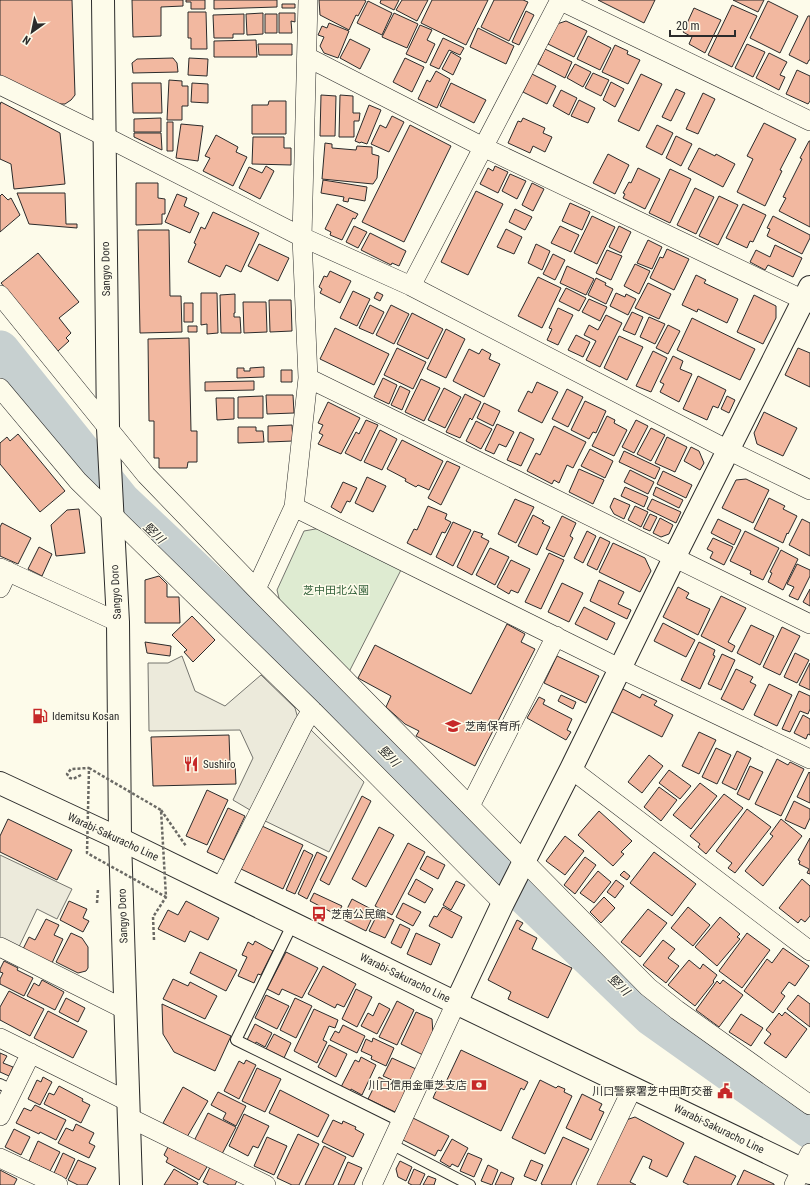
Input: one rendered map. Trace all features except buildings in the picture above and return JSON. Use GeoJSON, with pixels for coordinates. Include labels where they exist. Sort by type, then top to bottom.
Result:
{"type":"FeatureCollection","features":[{"type":"Feature","properties":{"kind":"main road","name":"Sangyo Doro"},"geometry":{"type":"LineString","coordinates":[[103,0],[108,428],[118,622],[120,839],[131,1185]]}},
{"type":"Feature","properties":{"kind":"main road"},"geometry":{"type":"LineString","coordinates":[[456,1003],[505,900],[621,669],[674,558],[728,450],[808,297]]}},
{"type":"Feature","properties":{"kind":"main road","name":"Warabi-Sakuracho Line"},"geometry":{"type":"LineString","coordinates":[[0,783],[120,839],[456,1003],[805,1167]]}},
{"type":"Feature","properties":{"kind":"street"},"geometry":{"type":"LineString","coordinates":[[256,589],[294,508],[308,378],[302,237],[308,0]]}},
{"type":"Feature","properties":{"kind":"street"},"geometry":{"type":"LineString","coordinates":[[411,286],[559,0],[810,121]]}},
{"type":"Feature","properties":{"kind":"street"},"geometry":{"type":"LineString","coordinates":[[307,57],[483,147],[808,297]]}},
{"type":"Feature","properties":{"kind":"street"},"geometry":{"type":"LineString","coordinates":[[0,85],[104,136],[302,237],[411,286],[728,450],[810,490]]}},
{"type":"Feature","properties":{"kind":"street"},"geometry":{"type":"LineString","coordinates":[[0,295],[146,475],[470,806],[523,866],[648,987],[677,1010],[810,1105]]}},
{"type":"Feature","properties":{"kind":"street"},"geometry":{"type":"LineString","coordinates":[[308,378],[810,624]]}},
{"type":"Feature","properties":{"kind":"street"},"geometry":{"type":"LineString","coordinates":[[0,388],[78,481],[505,900]]}},
{"type":"Feature","properties":{"kind":"street"},"geometry":{"type":"LineString","coordinates":[[294,508],[621,669],[810,759]]}},
{"type":"Feature","properties":{"kind":"street"},"geometry":{"type":"LineString","coordinates":[[3,576],[118,622]]}},
{"type":"Feature","properties":{"kind":"street"},"geometry":{"type":"LineString","coordinates":[[470,806],[556,636]]}},
{"type":"Feature","properties":{"kind":"street"},"geometry":{"type":"LineString","coordinates":[[221,888],[312,710]]}},
{"type":"Feature","properties":{"kind":"street"},"geometry":{"type":"LineString","coordinates":[[571,769],[810,951]]}},
{"type":"Feature","properties":{"kind":"street"},"geometry":{"type":"LineString","coordinates":[[0,947],[126,1010]]}},
{"type":"Feature","properties":{"kind":"street"},"geometry":{"type":"LineString","coordinates":[[375,1184],[391,1144],[456,1003]]}},
{"type":"Feature","properties":{"kind":"street"},"geometry":{"type":"LineString","coordinates":[[0,1038],[31,1053],[129,1110],[266,1185]]}},
{"type":"Feature","properties":{"kind":"street"},"geometry":{"type":"LineString","coordinates":[[0,1116],[6,1087],[31,1053]]}},
{"type":"Feature","properties":{"kind":"street"},"geometry":{"type":"LineString","coordinates":[[586,1185],[633,1087]]}},
{"type":"Feature","properties":{"kind":"street"},"geometry":{"type":"LineString","coordinates":[[0,1158],[58,1185]]}},
{"type":"Feature","properties":{"kind":"lane"},"geometry":{"type":"LineString","coordinates":[[292,923],[236,1040],[402,1122]]}},
{"type":"Feature","properties":{"kind":"lane"},"geometry":{"type":"LineString","coordinates":[[391,1144],[470,1185]]}},
{"type":"Feature","properties":{"kind":"path"},"geometry":{"type":"LineString","coordinates":[[89,768],[87,853],[166,897]]}},
{"type":"Feature","properties":{"kind":"path"},"geometry":{"type":"LineString","coordinates":[[81,775],[73,779],[67,774],[70,769],[89,768],[161,810],[186,846]]}},
{"type":"Feature","properties":{"kind":"path"},"geometry":{"type":"LineString","coordinates":[[154,940],[153,917],[166,897],[161,810]]}},
{"type":"Feature","properties":{"kind":"green space","name":"芝中田北公園"},"geometry":{"type":"Polygon","coordinates":[[[321,528],[402,568],[349,672],[280,602],[277,590],[304,531],[321,528]]]}},
{"type":"Feature","properties":{"kind":"shaded area"},"geometry":{"type":"Polygon","coordinates":[[[182,656],[195,691],[225,706],[261,675],[295,708],[299,722],[250,810],[233,800],[253,758],[240,730],[149,731],[148,663],[168,663],[182,656]]]}},
{"type":"Feature","properties":{"kind":"shaded area"},"geometry":{"type":"Polygon","coordinates":[[[311,730],[364,782],[329,852],[259,818],[304,732],[311,730]]]}},
{"type":"Feature","properties":{"kind":"shaded area"},"geometry":{"type":"Polygon","coordinates":[[[0,855],[72,889],[57,919],[37,909],[18,949],[0,941],[0,855]]]}},
{"type":"Feature","properties":{"kind":"waterway","name":"竪川"},"geometry":{"type":"LineString","coordinates":[[0,350],[121,501],[367,733],[476,848],[651,1016],[810,1129]]}},
{"type":"Feature","properties":{"kind":"place","name":"Idemitsu Kosan"},"geometry":{"type":"Point","coordinates":[40,716]}},
{"type":"Feature","properties":{"kind":"place","name":"芝南保育所"},"geometry":{"type":"Point","coordinates":[453,726]}},
{"type":"Feature","properties":{"kind":"place","name":"Sushiro"},"geometry":{"type":"Point","coordinates":[191,764]}},
{"type":"Feature","properties":{"kind":"place","name":"芝南公民館"},"geometry":{"type":"Point","coordinates":[319,914]}},
{"type":"Feature","properties":{"kind":"place","name":"川口信用金庫芝支店"},"geometry":{"type":"Point","coordinates":[479,1085]}},
{"type":"Feature","properties":{"kind":"place","name":"川口警察署芝中田町交番"},"geometry":{"type":"Point","coordinates":[725,1091]}}]}
